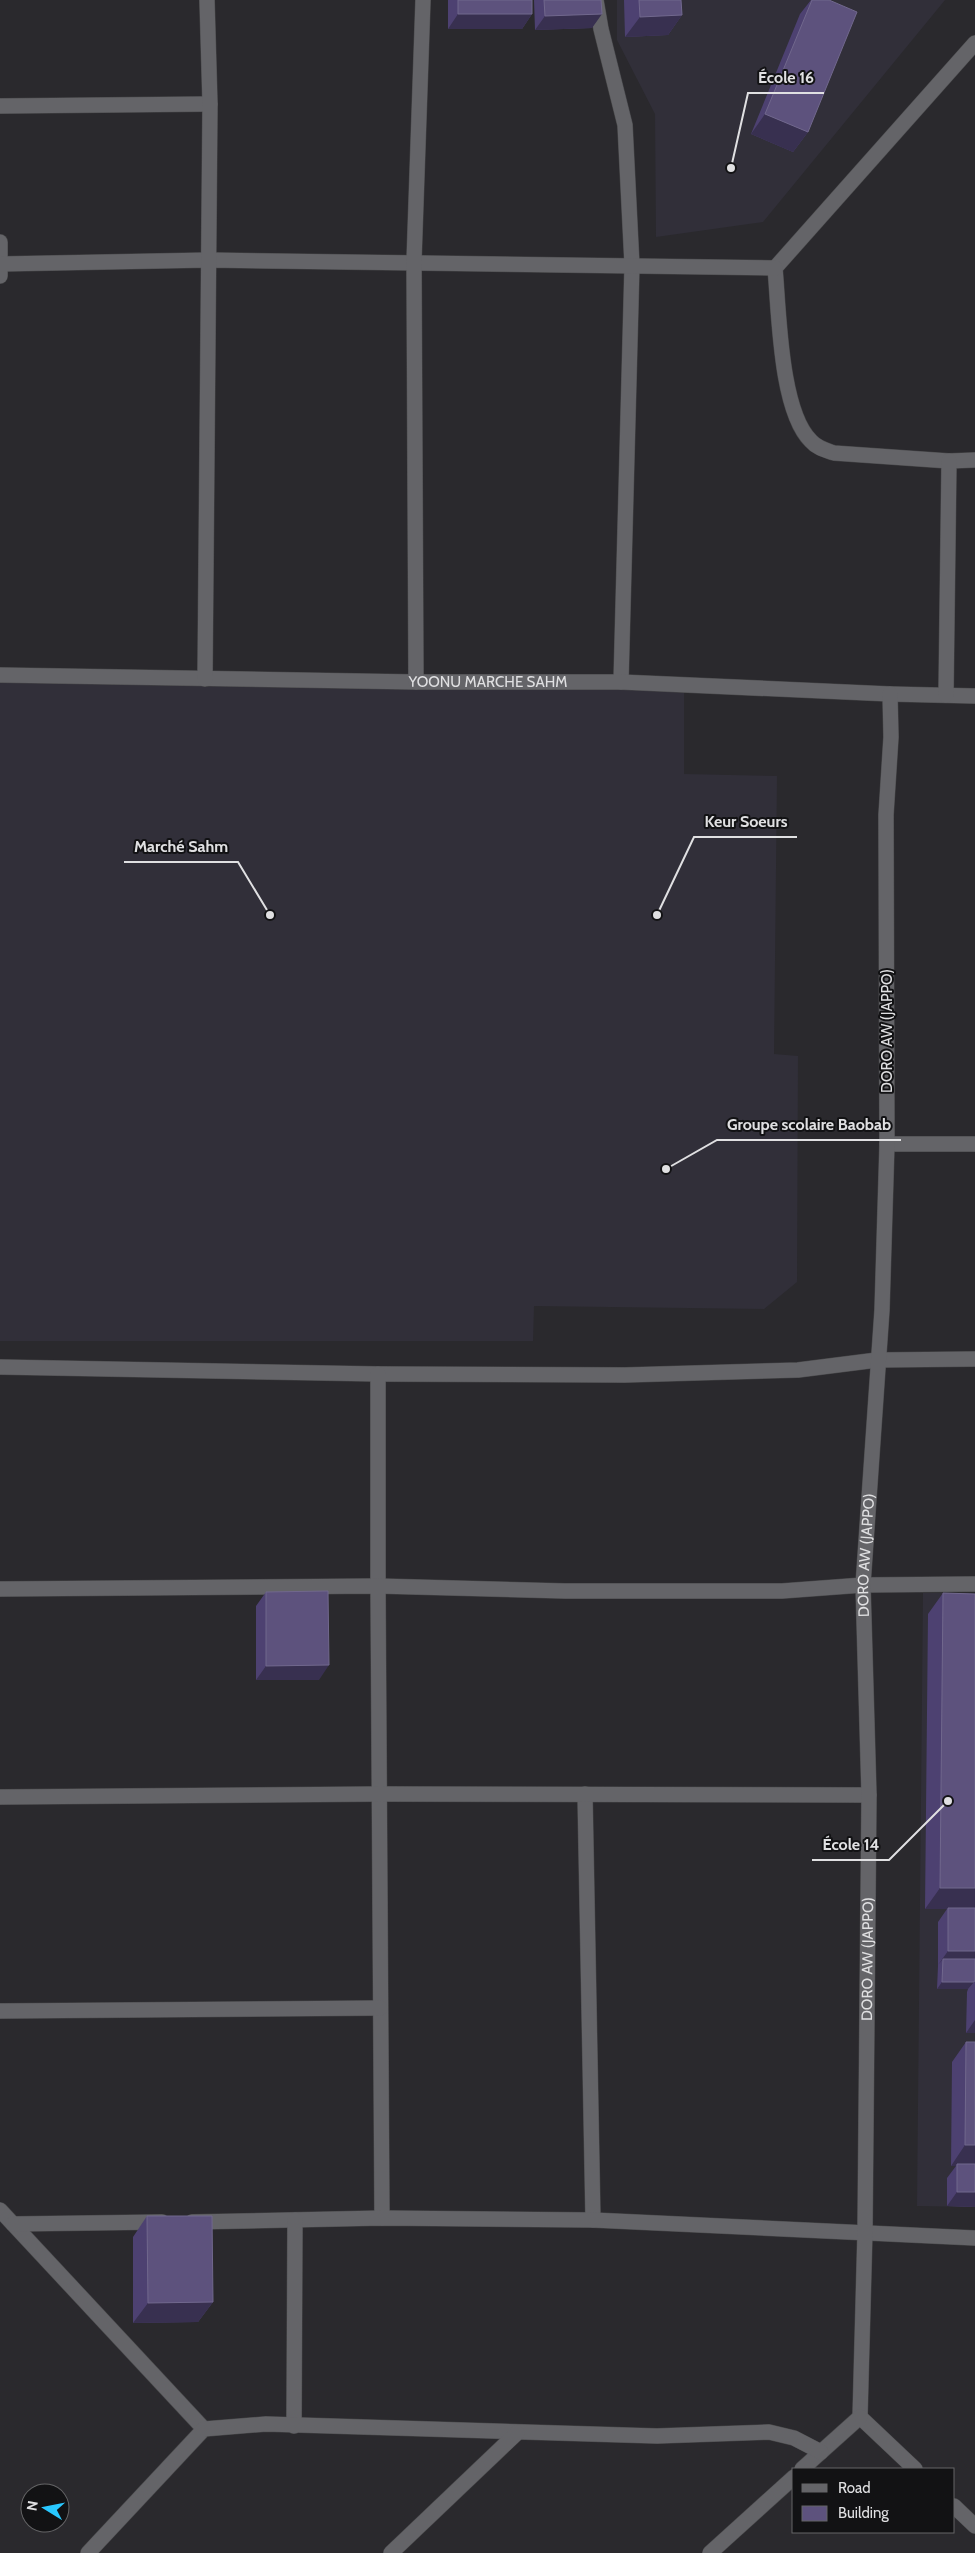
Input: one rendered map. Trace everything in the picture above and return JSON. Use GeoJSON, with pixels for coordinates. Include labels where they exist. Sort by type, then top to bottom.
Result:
{"type":"FeatureCollection","features":[{"type":"Feature","properties":{"kind":"street"},"geometry":{"type":"LineString","coordinates":[[205,679],[210,104],[207,0]]}},
{"type":"Feature","properties":{"kind":"street"},"geometry":{"type":"LineString","coordinates":[[416,682],[414,261],[423,0]]}},
{"type":"Feature","properties":{"kind":"street"},"geometry":{"type":"LineString","coordinates":[[596,0],[601,29],[625,125],[632,265],[622,682]]}},
{"type":"Feature","properties":{"kind":"street"},"geometry":{"type":"LineString","coordinates":[[975,43],[775,268],[791,404],[802,430],[818,448],[834,453],[949,461],[975,460]]}},
{"type":"Feature","properties":{"kind":"street"},"geometry":{"type":"LineString","coordinates":[[0,106],[210,104]]}},
{"type":"Feature","properties":{"kind":"street"},"geometry":{"type":"LineString","coordinates":[[0,242],[0,276]]}},
{"type":"Feature","properties":{"kind":"street"},"geometry":{"type":"LineString","coordinates":[[0,264],[209,260],[414,261],[775,268]]}},
{"type":"Feature","properties":{"kind":"street"},"geometry":{"type":"LineString","coordinates":[[946,695],[949,461]]}},
{"type":"Feature","properties":{"kind":"street","name":"YOONU MARCHE SAHM"},"geometry":{"type":"LineString","coordinates":[[0,675],[416,682],[622,682],[975,696]]}},
{"type":"Feature","properties":{"kind":"street","name":"DORO AW (JAPPO)"},"geometry":{"type":"LineString","coordinates":[[860,2417],[865,2231],[869,1795],[863,1585],[877,1360],[882,1310],[887,1144],[886,815],[891,737],[890,694]]}},
{"type":"Feature","properties":{"kind":"street"},"geometry":{"type":"LineString","coordinates":[[887,1144],[975,1144]]}},
{"type":"Feature","properties":{"kind":"street"},"geometry":{"type":"LineString","coordinates":[[0,1367],[378,1374],[625,1375],[798,1370],[877,1360],[975,1359]]}},
{"type":"Feature","properties":{"kind":"street"},"geometry":{"type":"LineString","coordinates":[[378,1374],[382,2218]]}},
{"type":"Feature","properties":{"kind":"street"},"geometry":{"type":"LineString","coordinates":[[0,1589],[378,1586],[565,1591],[782,1591],[863,1585],[975,1584]]}},
{"type":"Feature","properties":{"kind":"street"},"geometry":{"type":"LineString","coordinates":[[0,1797],[379,1794],[869,1795]]}},
{"type":"Feature","properties":{"kind":"street"},"geometry":{"type":"LineString","coordinates":[[584,1794],[593,2220]]}},
{"type":"Feature","properties":{"kind":"street"},"geometry":{"type":"LineString","coordinates":[[0,2011],[380,2008]]}},
{"type":"Feature","properties":{"kind":"street"},"geometry":{"type":"LineString","coordinates":[[0,2210],[204,2429]]}},
{"type":"Feature","properties":{"kind":"street"},"geometry":{"type":"LineString","coordinates":[[13,2224],[382,2218],[593,2220],[865,2231],[910,2236],[975,2238]]}},
{"type":"Feature","properties":{"kind":"street"},"geometry":{"type":"LineString","coordinates":[[294,2426],[295,2220]]}},
{"type":"Feature","properties":{"kind":"street"},"geometry":{"type":"LineString","coordinates":[[803,2468],[860,2417],[914,2468]]}},
{"type":"Feature","properties":{"kind":"street"},"geometry":{"type":"LineString","coordinates":[[88,2553],[204,2429],[266,2424],[656,2436],[769,2432],[794,2438],[821,2452]]}},
{"type":"Feature","properties":{"kind":"street"},"geometry":{"type":"LineString","coordinates":[[391,2553],[517,2433]]}},
{"type":"Feature","properties":{"kind":"street"},"geometry":{"type":"LineString","coordinates":[[710,2553],[792,2478]]}},
{"type":"Feature","properties":{"kind":"street"},"geometry":{"type":"LineString","coordinates":[[955,2507],[975,2526]]}},
{"type":"Feature","properties":{"kind":"shaded area"},"geometry":{"type":"Polygon","coordinates":[[[617,0],[945,0],[763,222],[656,237],[655,114],[617,40],[617,0]]]}},
{"type":"Feature","properties":{"kind":"shaded area"},"geometry":{"type":"Polygon","coordinates":[[[0,682],[684,688],[684,774],[777,776],[774,1054],[798,1056],[797,1282],[764,1309],[534,1306],[533,1341],[0,1341],[0,682]]]}},
{"type":"Feature","properties":{"kind":"shaded area"},"geometry":{"type":"Polygon","coordinates":[[[923,1593],[975,1593],[975,2207],[917,2206],[923,1593]]]}},
{"type":"Feature","properties":{"kind":"building"},"geometry":{"type":"Polygon","coordinates":[[[458,0],[532,0],[532,14],[458,14],[458,0]]]}},
{"type":"Feature","properties":{"kind":"building"},"geometry":{"type":"Polygon","coordinates":[[[544,0],[601,0],[602,14],[545,16],[544,0]]]}},
{"type":"Feature","properties":{"kind":"building"},"geometry":{"type":"Polygon","coordinates":[[[639,0],[681,0],[682,15],[640,17],[639,0]]]}},
{"type":"Feature","properties":{"kind":"building"},"geometry":{"type":"Polygon","coordinates":[[[812,0],[829,0],[857,12],[808,132],[765,114],[812,0]]]}},
{"type":"Feature","properties":{"kind":"building"},"geometry":{"type":"Polygon","coordinates":[[[328,1591],[329,1665],[266,1666],[266,1592],[328,1591]]]}},
{"type":"Feature","properties":{"kind":"building"},"geometry":{"type":"Polygon","coordinates":[[[943,1593],[975,1594],[975,1888],[940,1888],[943,1593]]]}},
{"type":"Feature","properties":{"kind":"building"},"geometry":{"type":"Polygon","coordinates":[[[948,1908],[975,1908],[975,1951],[948,1951],[948,1908]]]}},
{"type":"Feature","properties":{"kind":"building"},"geometry":{"type":"Polygon","coordinates":[[[943,1959],[975,1959],[974,1982],[942,1982],[943,1959]]]}},
{"type":"Feature","properties":{"kind":"building"},"geometry":{"type":"Polygon","coordinates":[[[966,2042],[975,2042],[975,2145],[965,2145],[966,2042]]]}},
{"type":"Feature","properties":{"kind":"building"},"geometry":{"type":"Polygon","coordinates":[[[957,2164],[975,2164],[975,2192],[957,2192],[957,2164]]]}},
{"type":"Feature","properties":{"kind":"building"},"geometry":{"type":"Polygon","coordinates":[[[147,2216],[212,2216],[213,2302],[148,2303],[147,2216]]]}},
{"type":"Feature","properties":{"kind":"place","name":"École 16"},"geometry":{"type":"Point","coordinates":[731,168]}},
{"type":"Feature","properties":{"kind":"place","name":"Marché Sahm"},"geometry":{"type":"Point","coordinates":[270,915]}},
{"type":"Feature","properties":{"kind":"place","name":"Keur Soeurs"},"geometry":{"type":"Point","coordinates":[657,915]}},
{"type":"Feature","properties":{"kind":"place","name":"Groupe scolaire Baobab"},"geometry":{"type":"Point","coordinates":[666,1169]}},
{"type":"Feature","properties":{"kind":"place","name":"École 14"},"geometry":{"type":"Point","coordinates":[948,1801]}}]}
